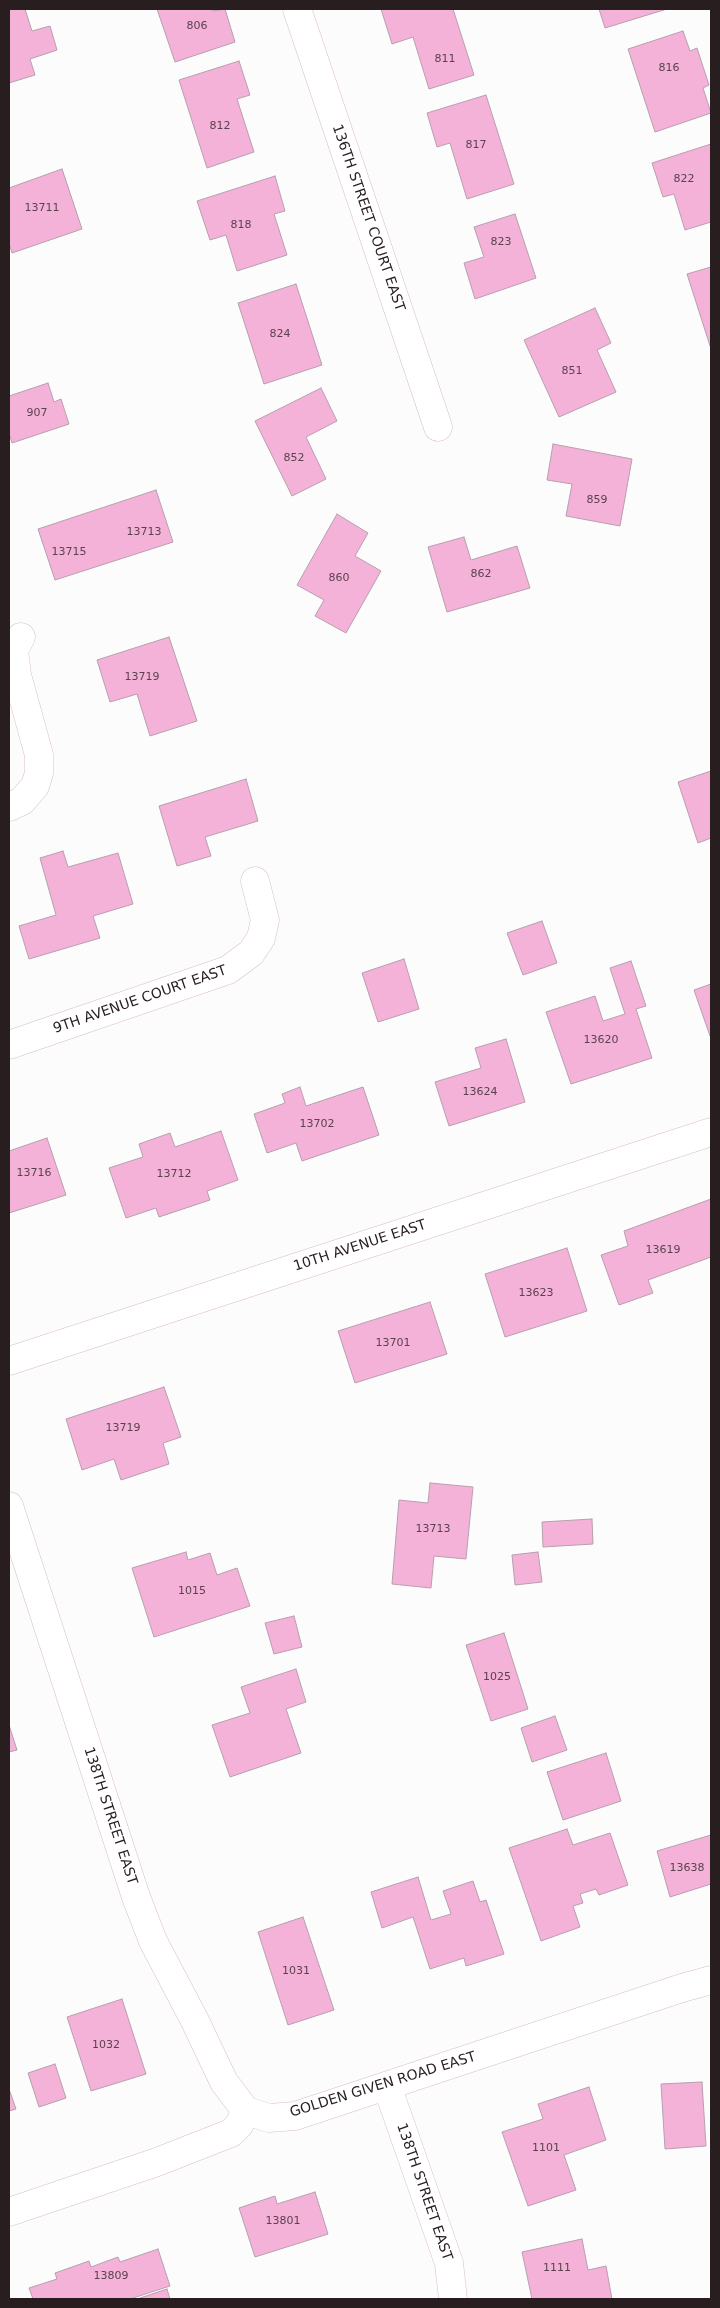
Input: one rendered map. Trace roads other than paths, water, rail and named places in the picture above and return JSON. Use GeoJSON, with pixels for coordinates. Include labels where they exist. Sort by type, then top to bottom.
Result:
{"type":"FeatureCollection","features":[{"type":"Feature","properties":{"kind":"street","name":"136TH STREET COURT EAST"},"geometry":{"type":"LineString","coordinates":[[297,9],[438,427]]}},
{"type":"Feature","properties":{"kind":"street"},"geometry":{"type":"LineString","coordinates":[[9,807],[22,801],[35,786],[39,773],[39,755],[17,674],[14,650],[21,637]]}},
{"type":"Feature","properties":{"kind":"street","name":"9TH AVENUE COURT EAST"},"geometry":{"type":"LineString","coordinates":[[9,1045],[228,970],[251,953],[261,938],[265,920],[255,881]]}},
{"type":"Feature","properties":{"kind":"street","name":"10TH AVENUE EAST"},"geometry":{"type":"LineString","coordinates":[[9,1361],[711,1132]]}},
{"type":"Feature","properties":{"kind":"street","name":"138TH STREET EAST"},"geometry":{"type":"LineString","coordinates":[[9,1506],[152,1941],[195,2021],[224,2082],[246,2111]]}},
{"type":"Feature","properties":{"kind":"street","name":"GOLDEN GIVEN ROAD EAST"},"geometry":{"type":"LineString","coordinates":[[246,2111],[269,2118],[294,2116],[711,1980]]}},
{"type":"Feature","properties":{"kind":"street","name":"138TH STREET EAST"},"geometry":{"type":"LineString","coordinates":[[387,2086],[449,2263],[453,2299]]}},
{"type":"Feature","properties":{"kind":"street"},"geometry":{"type":"LineString","coordinates":[[9,2212],[158,2162],[231,2133],[239,2125],[246,2111]]}}]}
